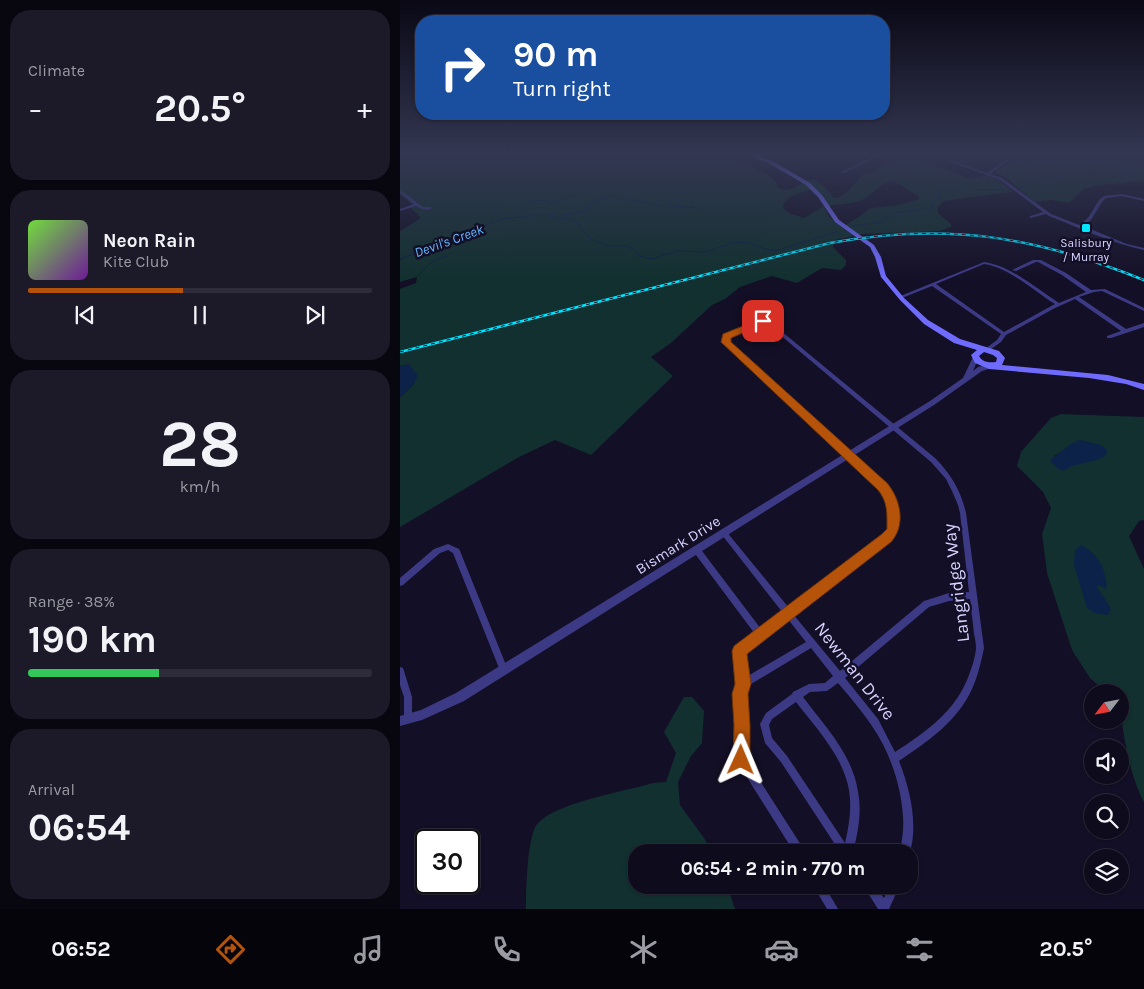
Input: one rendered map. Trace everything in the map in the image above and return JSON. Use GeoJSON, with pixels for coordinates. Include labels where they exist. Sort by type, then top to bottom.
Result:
{"type":"FeatureCollection","features":[{"type":"Feature","properties":{"kind":"main road"},"geometry":{"type":"LineString","coordinates":[[819,195],[837,221],[868,242],[875,250],[883,276],[908,309],[942,337],[964,348],[981,364],[1109,378],[1144,387]]}},
{"type":"Feature","properties":{"kind":"main road"},"geometry":{"type":"LineString","coordinates":[[901,298],[938,331],[958,341],[1000,356],[1023,370]]}},
{"type":"Feature","properties":{"kind":"main road"},"geometry":{"type":"LineString","coordinates":[[975,358],[977,352],[985,350]]}},
{"type":"Feature","properties":{"kind":"main road"},"geometry":{"type":"LineString","coordinates":[[992,366],[1000,362],[1000,356]]}},
{"type":"Feature","properties":{"kind":"street"},"geometry":{"type":"LineString","coordinates":[[406,195],[422,208],[430,208]]}},
{"type":"Feature","properties":{"kind":"street"},"geometry":{"type":"LineString","coordinates":[[1022,195],[1044,213],[1126,246],[1144,249]]}},
{"type":"Feature","properties":{"kind":"street"},"geometry":{"type":"LineString","coordinates":[[1079,227],[1090,218],[1100,201],[1106,197],[1122,196],[1144,200]]}},
{"type":"Feature","properties":{"kind":"street"},"geometry":{"type":"LineString","coordinates":[[400,210],[417,204]]}},
{"type":"Feature","properties":{"kind":"street"},"geometry":{"type":"LineString","coordinates":[[1031,217],[1044,213]]}},
{"type":"Feature","properties":{"kind":"street"},"geometry":{"type":"LineString","coordinates":[[1014,270],[1039,261],[1064,274],[1090,292]]}},
{"type":"Feature","properties":{"kind":"street"},"geometry":{"type":"LineString","coordinates":[[901,298],[988,263],[994,264],[1023,281],[1059,306]]}},
{"type":"Feature","properties":{"kind":"street"},"geometry":{"type":"LineString","coordinates":[[933,284],[1004,334]]}},
{"type":"Feature","properties":{"kind":"street"},"geometry":{"type":"LineString","coordinates":[[985,350],[1004,334],[1076,297],[1090,292],[1103,290],[1144,310]]}},
{"type":"Feature","properties":{"kind":"street"},"geometry":{"type":"LineString","coordinates":[[1076,297],[1125,331]]}},
{"type":"Feature","properties":{"kind":"street","name":"Langridge Way"},"geometry":{"type":"LineString","coordinates":[[848,455],[726,342],[726,336],[758,321],[768,322],[943,469],[959,496],[963,513],[980,648],[976,670],[971,685],[946,720],[931,735],[895,758]]}},
{"type":"Feature","properties":{"kind":"street"},"geometry":{"type":"LineString","coordinates":[[1109,337],[1144,325]]}},
{"type":"Feature","properties":{"kind":"street"},"geometry":{"type":"LineString","coordinates":[[998,341],[1000,356]]}},
{"type":"Feature","properties":{"kind":"street"},"geometry":{"type":"LineString","coordinates":[[965,380],[975,358]]}},
{"type":"Feature","properties":{"kind":"street","name":"Bismark Drive"},"geometry":{"type":"LineString","coordinates":[[404,720],[437,709],[460,697],[894,427],[980,369],[992,366]]}},
{"type":"Feature","properties":{"kind":"street"},"geometry":{"type":"LineString","coordinates":[[794,844],[741,760],[742,725],[740,694],[743,684],[739,651],[887,538],[894,530],[893,508],[888,493],[848,455]]}},
{"type":"Feature","properties":{"kind":"street","name":"Newman Drive"},"geometry":{"type":"LineString","coordinates":[[724,533],[875,722],[895,758],[905,801],[904,844]]}},
{"type":"Feature","properties":{"kind":"street"},"geometry":{"type":"LineString","coordinates":[[400,583],[436,551],[448,547],[456,550],[504,670]]}},
{"type":"Feature","properties":{"kind":"street"},"geometry":{"type":"LineString","coordinates":[[696,550],[760,635]]}},
{"type":"Feature","properties":{"kind":"street"},"geometry":{"type":"LineString","coordinates":[[842,844],[764,731],[764,724],[769,716],[796,695],[809,688],[827,687],[927,604],[950,597],[972,595]]}},
{"type":"Feature","properties":{"kind":"street"},"geometry":{"type":"LineString","coordinates":[[743,684],[812,643]]}},
{"type":"Feature","properties":{"kind":"street"},"geometry":{"type":"LineString","coordinates":[[400,671],[408,697],[404,720]]}},
{"type":"Feature","properties":{"kind":"street"},"geometry":{"type":"LineString","coordinates":[[796,695],[832,744],[845,766],[852,784],[855,804],[848,844]]}},
{"type":"Feature","properties":{"kind":"street"},"geometry":{"type":"LineString","coordinates":[[824,894],[833,909]]}},
{"type":"Feature","properties":{"kind":"street"},"geometry":{"type":"LineString","coordinates":[[874,894],[884,909]]}},
{"type":"Feature","properties":{"kind":"street"},"geometry":{"type":"LineString","coordinates":[[884,909],[891,894]]}},
{"type":"Feature","properties":{"kind":"green space"},"geometry":{"type":"Polygon","coordinates":[[[401,195],[794,195],[784,203],[783,208],[789,213],[804,218],[824,206],[829,217],[842,227],[870,208],[898,205],[919,199],[917,195],[986,195],[943,201],[938,207],[938,213],[951,224],[951,227],[939,231],[863,234],[835,240],[833,247],[846,260],[846,265],[841,270],[822,268],[797,283],[772,276],[740,287],[725,299],[712,305],[671,343],[651,357],[673,376],[591,455],[555,440],[519,457],[400,527],[400,397],[413,385],[409,364],[400,366],[400,289],[416,283],[417,277],[400,282],[400,260],[403,258],[400,258],[400,231],[421,218],[410,207],[413,205],[401,195]]]}},
{"type":"Feature","properties":{"kind":"green space"},"geometry":{"type":"Polygon","coordinates":[[[819,195],[832,195],[834,198],[842,195],[869,195],[860,201],[828,206],[819,195]]]}},
{"type":"Feature","properties":{"kind":"green space"},"geometry":{"type":"Polygon","coordinates":[[[1027,195],[1077,195],[1069,203],[1052,200],[1035,202],[1027,195]]]}},
{"type":"Feature","properties":{"kind":"green space"},"geometry":{"type":"Polygon","coordinates":[[[1061,414],[1144,417],[1144,520],[1139,521],[1129,536],[1144,569],[1144,802],[1130,764],[1129,739],[1125,739],[1123,729],[1129,729],[1129,684],[1097,684],[1090,678],[1072,650],[1047,573],[1042,534],[1051,508],[1043,492],[1017,466],[1021,452],[1051,418],[1061,414]],[[1081,440],[1054,456],[1072,465],[1083,462],[1081,440]]]}},
{"type":"Feature","properties":{"kind":"green space"},"geometry":{"type":"Polygon","coordinates":[[[684,697],[692,697],[704,711],[702,743],[691,756],[678,782],[680,805],[707,844],[628,844],[628,894],[730,894],[735,909],[526,909],[529,851],[534,829],[538,823],[547,816],[575,803],[653,783],[666,782],[676,753],[664,732],[684,697]]]}},
{"type":"Feature","properties":{"kind":"water"},"geometry":{"type":"Polygon","coordinates":[[[409,364],[418,376],[413,385],[400,397],[400,366],[409,364]]]}},
{"type":"Feature","properties":{"kind":"water"},"geometry":{"type":"Polygon","coordinates":[[[1080,440],[1101,445],[1107,450],[1107,454],[1063,471],[1057,468],[1050,460],[1071,444],[1080,440]]]}},
{"type":"Feature","properties":{"kind":"water"},"geometry":{"type":"Polygon","coordinates":[[[1081,545],[1097,557],[1103,568],[1107,587],[1105,589],[1099,585],[1097,587],[1111,608],[1108,615],[1095,613],[1087,608],[1074,565],[1075,550],[1081,545]]]}},
{"type":"Feature","properties":{"kind":"waterway"},"geometry":{"type":"LineString","coordinates":[[514,215],[534,200],[556,202],[572,195]]}},
{"type":"Feature","properties":{"kind":"waterway"},"geometry":{"type":"LineString","coordinates":[[560,216],[584,211],[593,202],[609,195]]}},
{"type":"Feature","properties":{"kind":"waterway"},"geometry":{"type":"LineString","coordinates":[[612,195],[656,205],[699,208]]}},
{"type":"Feature","properties":{"kind":"waterway","name":"Devil's Creek"},"geometry":{"type":"LineString","coordinates":[[852,226],[882,222],[897,212],[929,209],[932,207],[933,202],[939,199],[939,195]]}},
{"type":"Feature","properties":{"kind":"waterway","name":"Devil's Creek"},"geometry":{"type":"LineString","coordinates":[[400,259],[455,239],[501,219],[541,215],[574,220],[590,238],[607,246],[625,246],[636,250],[639,256],[651,259],[677,251],[705,252],[735,242],[749,243],[768,250],[779,250],[836,232]]}},
{"type":"Feature","properties":{"kind":"waterway"},"geometry":{"type":"LineString","coordinates":[[417,277],[433,261],[447,256]]}},
{"type":"Feature","properties":{"kind":"railway"},"geometry":{"type":"LineString","coordinates":[[400,352],[830,243],[873,237],[913,234],[952,234],[990,237],[1027,243],[1065,253],[1144,280]]}},
{"type":"Feature","properties":{"kind":"place","name":"Salisbury / Murray"},"geometry":{"type":"Point","coordinates":[1086,228]}},
{"type":"Feature","properties":{"kind":"route"},"geometry":{"type":"LineString","coordinates":[[741,760],[740,688],[743,684],[739,651],[887,538],[894,530],[891,500],[882,486],[726,342],[726,336],[758,321],[763,321]]}}]}
